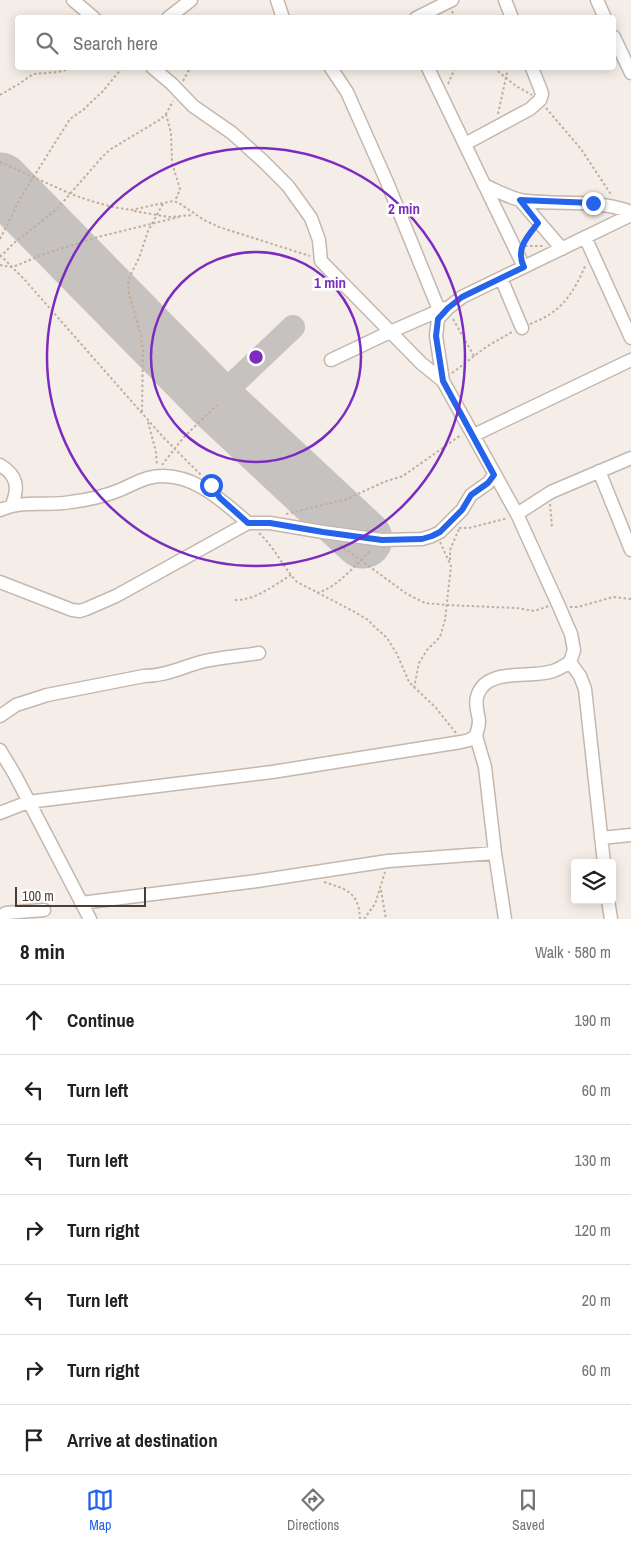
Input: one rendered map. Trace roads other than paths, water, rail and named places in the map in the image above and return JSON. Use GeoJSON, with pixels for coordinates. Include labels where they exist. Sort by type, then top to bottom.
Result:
{"type":"FeatureCollection","features":[{"type":"Feature","properties":{"kind":"street"},"geometry":{"type":"LineString","coordinates":[[73,0],[90,15]]}},
{"type":"Feature","properties":{"kind":"street"},"geometry":{"type":"LineString","coordinates":[[172,15],[191,0]]}},
{"type":"Feature","properties":{"kind":"street"},"geometry":{"type":"LineString","coordinates":[[277,0],[282,15]]}},
{"type":"Feature","properties":{"kind":"street"},"geometry":{"type":"LineString","coordinates":[[422,15],[452,0]]}},
{"type":"Feature","properties":{"kind":"street"},"geometry":{"type":"LineString","coordinates":[[506,0],[511,15]]}},
{"type":"Feature","properties":{"kind":"street"},"geometry":{"type":"LineString","coordinates":[[597,0],[604,15]]}},
{"type":"Feature","properties":{"kind":"street"},"geometry":{"type":"LineString","coordinates":[[616,41],[631,72]]}},
{"type":"Feature","properties":{"kind":"street"},"geometry":{"type":"LineString","coordinates":[[155,70],[193,106],[232,133],[288,186],[311,218],[319,240],[321,262],[421,363],[443,381]]}},
{"type":"Feature","properties":{"kind":"street"},"geometry":{"type":"LineString","coordinates":[[331,70],[347,92],[443,309]]}},
{"type":"Feature","properties":{"kind":"street"},"geometry":{"type":"LineString","coordinates":[[429,70],[522,263]]}},
{"type":"Feature","properties":{"kind":"street"},"geometry":{"type":"LineString","coordinates":[[465,144],[530,109],[540,100],[542,94],[533,70]]}},
{"type":"Feature","properties":{"kind":"street"},"geometry":{"type":"LineString","coordinates":[[484,185],[520,200],[576,202],[618,207],[631,214]]}},
{"type":"Feature","properties":{"kind":"street"},"geometry":{"type":"LineString","coordinates":[[520,200],[559,246]]}},
{"type":"Feature","properties":{"kind":"street"},"geometry":{"type":"LineString","coordinates":[[331,360],[443,309],[462,297],[501,278],[522,263],[559,246],[585,237],[631,214]]}},
{"type":"Feature","properties":{"kind":"street"},"geometry":{"type":"LineString","coordinates":[[585,237],[631,338]]}},
{"type":"Feature","properties":{"kind":"street"},"geometry":{"type":"LineString","coordinates":[[501,278],[522,328]]}},
{"type":"Feature","properties":{"kind":"street"},"geometry":{"type":"LineString","coordinates":[[443,309],[438,319],[436,336],[443,381],[517,514],[571,634],[574,650],[570,662],[553,671],[532,675],[498,677],[487,681],[482,686],[476,701],[479,723],[476,736],[485,767],[494,853],[505,919]]}},
{"type":"Feature","properties":{"kind":"street"},"geometry":{"type":"LineString","coordinates":[[472,432],[631,360]]}},
{"type":"Feature","properties":{"kind":"street"},"geometry":{"type":"LineString","coordinates":[[517,514],[551,492],[631,458]]}},
{"type":"Feature","properties":{"kind":"street"},"geometry":{"type":"LineString","coordinates":[[0,465],[9,472],[17,490],[6,507]]}},
{"type":"Feature","properties":{"kind":"street"},"geometry":{"type":"LineString","coordinates":[[599,470],[631,550]]}},
{"type":"Feature","properties":{"kind":"street"},"geometry":{"type":"LineString","coordinates":[[6,507],[76,502],[118,491],[155,475],[174,477],[197,485],[220,498],[248,523]]}},
{"type":"Feature","properties":{"kind":"street"},"geometry":{"type":"LineString","coordinates":[[0,582],[72,610],[80,611],[116,596],[248,523],[270,523],[382,540],[422,539],[437,534],[462,510],[471,495],[488,483],[494,475]]}},
{"type":"Feature","properties":{"kind":"street"},"geometry":{"type":"LineString","coordinates":[[0,716],[16,705],[47,695],[144,676],[172,673],[204,661],[259,653]]}},
{"type":"Feature","properties":{"kind":"street"},"geometry":{"type":"LineString","coordinates":[[570,662],[580,676],[584,690],[604,859]]}},
{"type":"Feature","properties":{"kind":"street"},"geometry":{"type":"LineString","coordinates":[[0,812],[28,802],[272,772],[461,742],[476,736]]}},
{"type":"Feature","properties":{"kind":"street"},"geometry":{"type":"LineString","coordinates":[[0,750],[90,919]]}},
{"type":"Feature","properties":{"kind":"street"},"geometry":{"type":"LineString","coordinates":[[601,838],[631,834]]}},
{"type":"Feature","properties":{"kind":"street"},"geometry":{"type":"LineString","coordinates":[[82,903],[257,881],[388,861],[494,853]]}},
{"type":"Feature","properties":{"kind":"street"},"geometry":{"type":"LineString","coordinates":[[609,904],[611,919]]}},
{"type":"Feature","properties":{"kind":"street"},"geometry":{"type":"LineString","coordinates":[[0,917],[6,913],[29,915],[44,910]]}}]}
